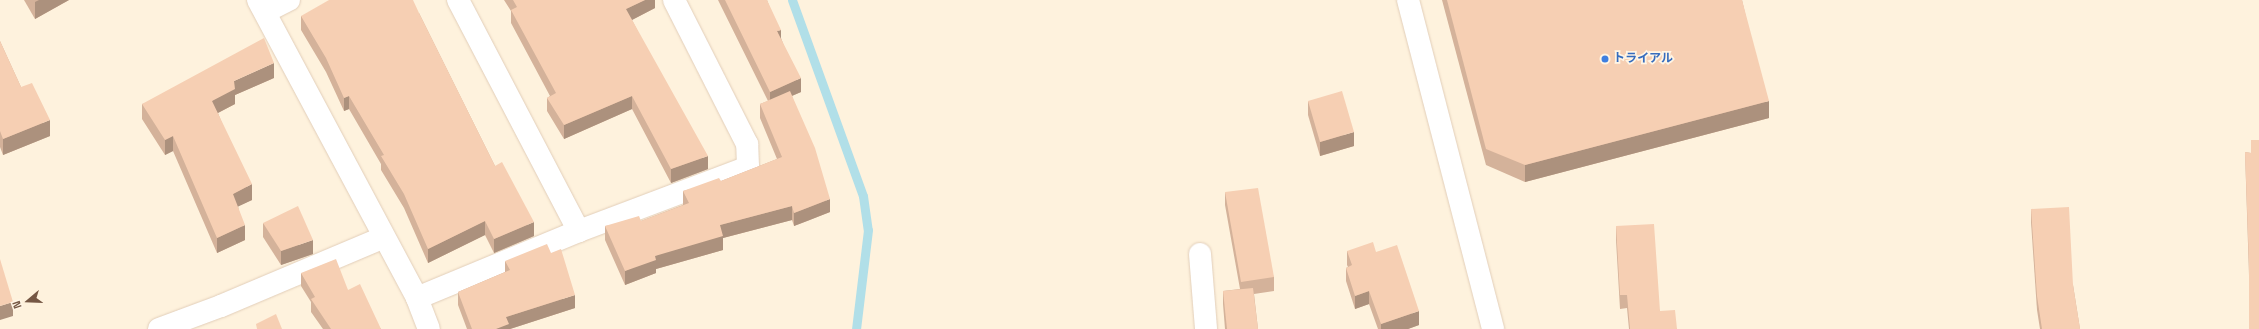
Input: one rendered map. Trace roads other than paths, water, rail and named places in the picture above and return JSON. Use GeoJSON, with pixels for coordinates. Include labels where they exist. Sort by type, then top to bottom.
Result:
{"type":"FeatureCollection","features":[{"type":"Feature","properties":{"kind":"street"},"geometry":{"type":"LineString","coordinates":[[289,0],[261,6],[418,298],[430,329]]}},
{"type":"Feature","properties":{"kind":"street"},"geometry":{"type":"LineString","coordinates":[[458,0],[579,231]]}},
{"type":"Feature","properties":{"kind":"street"},"geometry":{"type":"LineString","coordinates":[[418,298],[579,231],[748,167],[747,144],[674,0]]}},
{"type":"Feature","properties":{"kind":"street"},"geometry":{"type":"LineString","coordinates":[[1408,0],[1493,329]]}},
{"type":"Feature","properties":{"kind":"street"},"geometry":{"type":"LineString","coordinates":[[159,329],[221,306],[384,236]]}},
{"type":"Feature","properties":{"kind":"street"},"geometry":{"type":"LineString","coordinates":[[1200,254],[1206,329]]}},
{"type":"Feature","properties":{"kind":"waterway"},"geometry":{"type":"LineString","coordinates":[[792,0],[863,196],[868,230],[856,329]]}},
{"type":"Feature","properties":{"kind":"place","name":"トライアル"},"geometry":{"type":"Point","coordinates":[1605,59]}}]}
